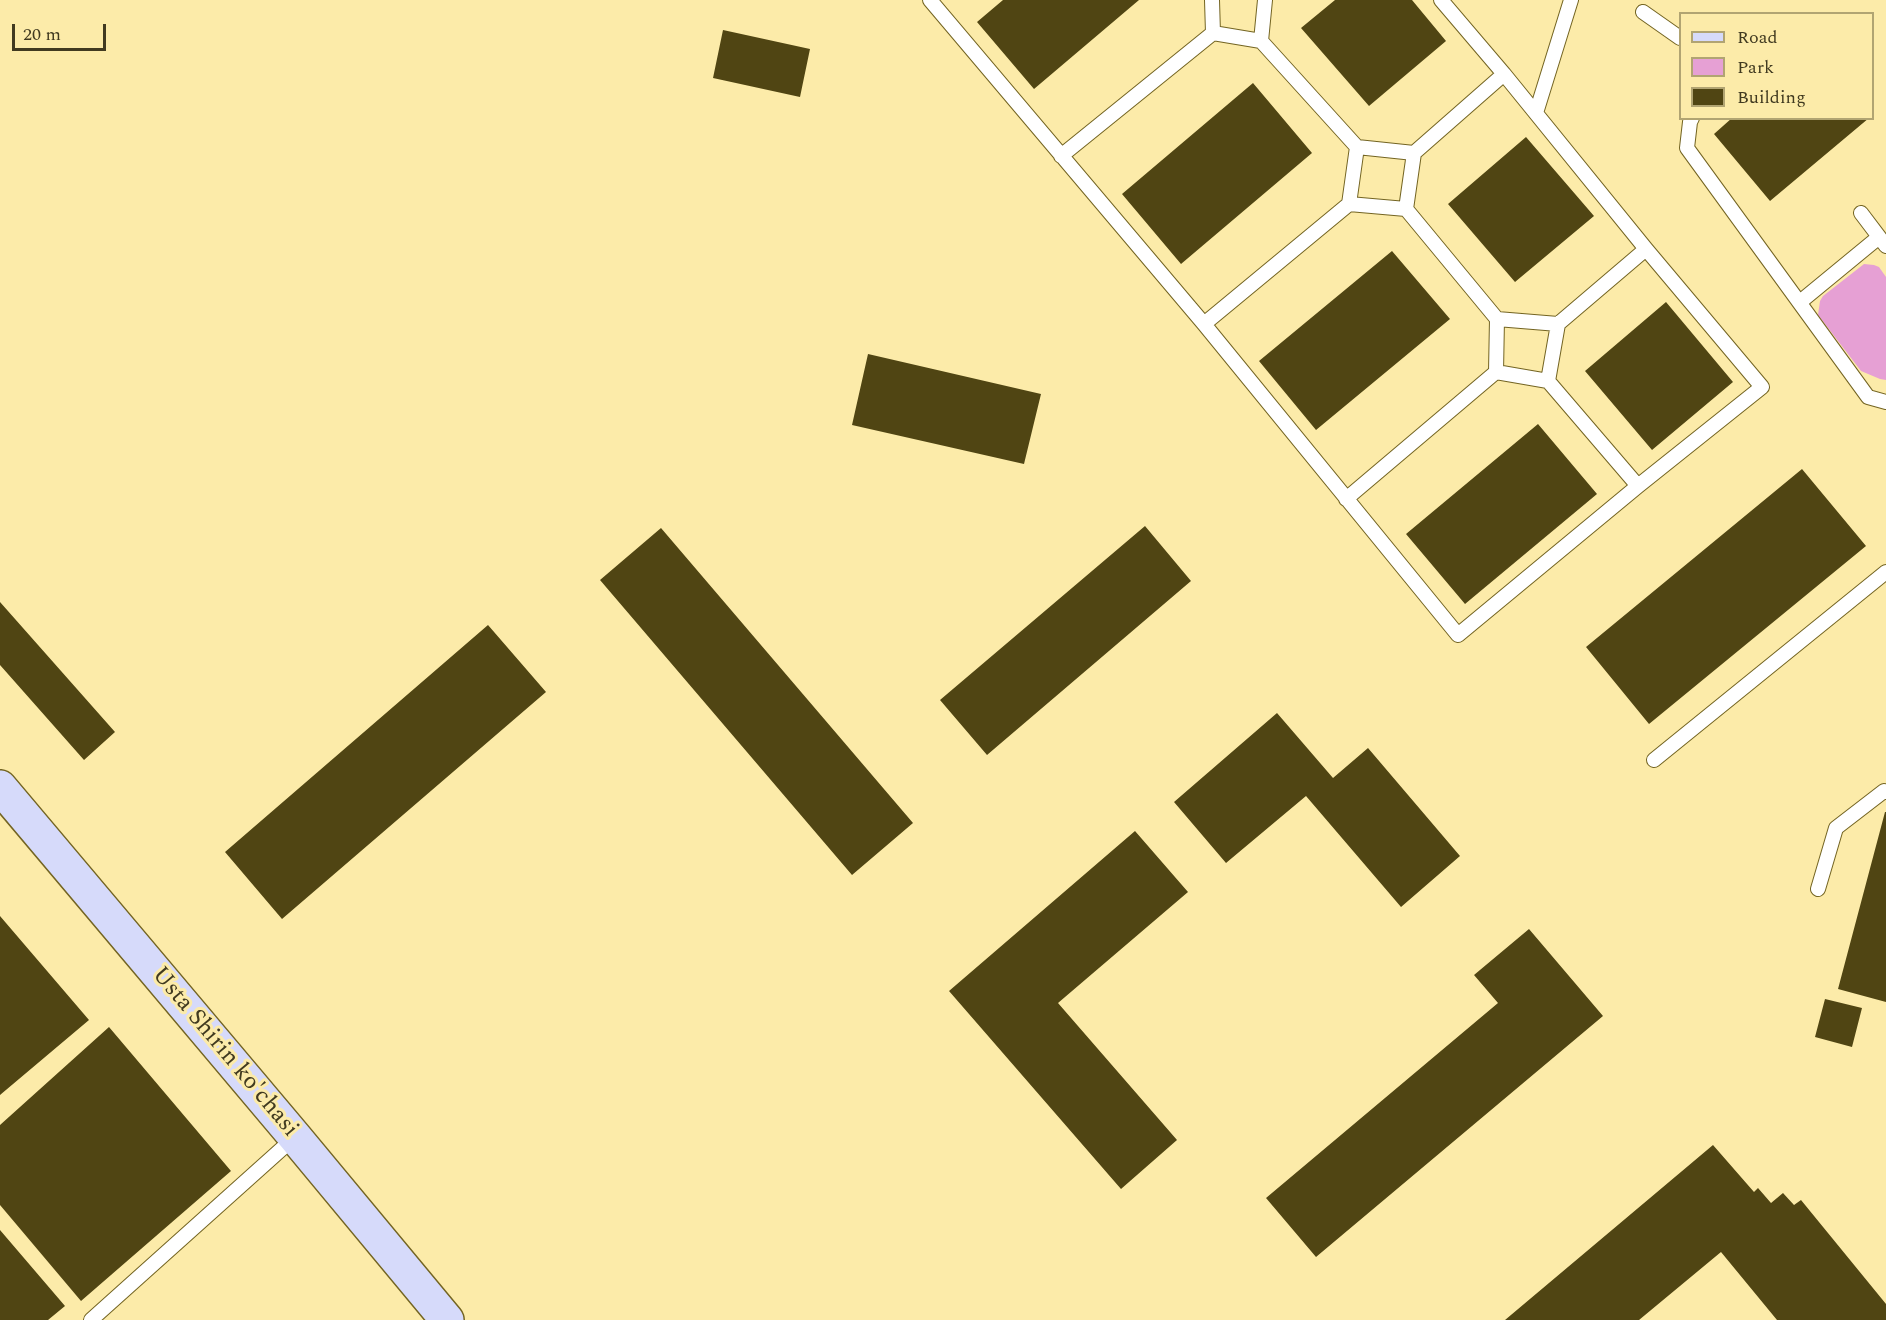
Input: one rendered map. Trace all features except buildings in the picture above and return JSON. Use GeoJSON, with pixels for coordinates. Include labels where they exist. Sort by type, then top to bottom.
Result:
{"type":"FeatureCollection","features":[{"type":"Feature","properties":{"kind":"main road","name":"Usta Shirin ko'chasi"},"geometry":{"type":"LineString","coordinates":[[0,787],[447,1320]]}},
{"type":"Feature","properties":{"kind":"lane"},"geometry":{"type":"LineString","coordinates":[[1212,0],[1213,33]]}},
{"type":"Feature","properties":{"kind":"lane"},"geometry":{"type":"LineString","coordinates":[[1261,40],[1264,0]]}},
{"type":"Feature","properties":{"kind":"lane"},"geometry":{"type":"LineString","coordinates":[[933,1],[1204,324],[1458,635],[1762,387],[1504,74],[1440,0]]}},
{"type":"Feature","properties":{"kind":"lane"},"geometry":{"type":"LineString","coordinates":[[1536,113],[1571,0]]}},
{"type":"Feature","properties":{"kind":"lane"},"geometry":{"type":"LineString","coordinates":[[1643,12],[1679,37]]}},
{"type":"Feature","properties":{"kind":"lane"},"geometry":{"type":"LineString","coordinates":[[1061,156],[1213,33],[1261,40],[1357,147],[1414,153]]}},
{"type":"Feature","properties":{"kind":"lane"},"geometry":{"type":"LineString","coordinates":[[1406,209],[1414,153],[1504,74]]}},
{"type":"Feature","properties":{"kind":"lane"},"geometry":{"type":"LineString","coordinates":[[1690,120],[1687,148],[1868,397],[1886,402]]}},
{"type":"Feature","properties":{"kind":"lane"},"geometry":{"type":"LineString","coordinates":[[1204,324],[1349,204],[1357,147]]}},
{"type":"Feature","properties":{"kind":"lane"},"geometry":{"type":"LineString","coordinates":[[1346,499],[1496,372],[1497,319],[1406,209],[1349,204]]}},
{"type":"Feature","properties":{"kind":"lane"},"geometry":{"type":"LineString","coordinates":[[1800,302],[1883,241],[1861,213]]}},
{"type":"Feature","properties":{"kind":"lane"},"geometry":{"type":"LineString","coordinates":[[1548,381],[1558,324],[1646,249]]}},
{"type":"Feature","properties":{"kind":"lane"},"geometry":{"type":"LineString","coordinates":[[1497,319],[1558,324]]}},
{"type":"Feature","properties":{"kind":"lane"},"geometry":{"type":"LineString","coordinates":[[1496,372],[1548,381],[1638,486]]}},
{"type":"Feature","properties":{"kind":"lane"},"geometry":{"type":"LineString","coordinates":[[1654,760],[1886,572]]}},
{"type":"Feature","properties":{"kind":"lane"},"geometry":{"type":"LineString","coordinates":[[1818,889],[1836,828],[1884,791],[1886,792]]}},
{"type":"Feature","properties":{"kind":"lane"},"geometry":{"type":"LineString","coordinates":[[91,1320],[295,1137]]}},
{"type":"Feature","properties":{"kind":"green space"},"geometry":{"type":"Polygon","coordinates":[[[1864,264],[1879,267],[1886,277],[1886,380],[1861,371],[1818,315],[1823,296],[1864,264]]]}}]}
